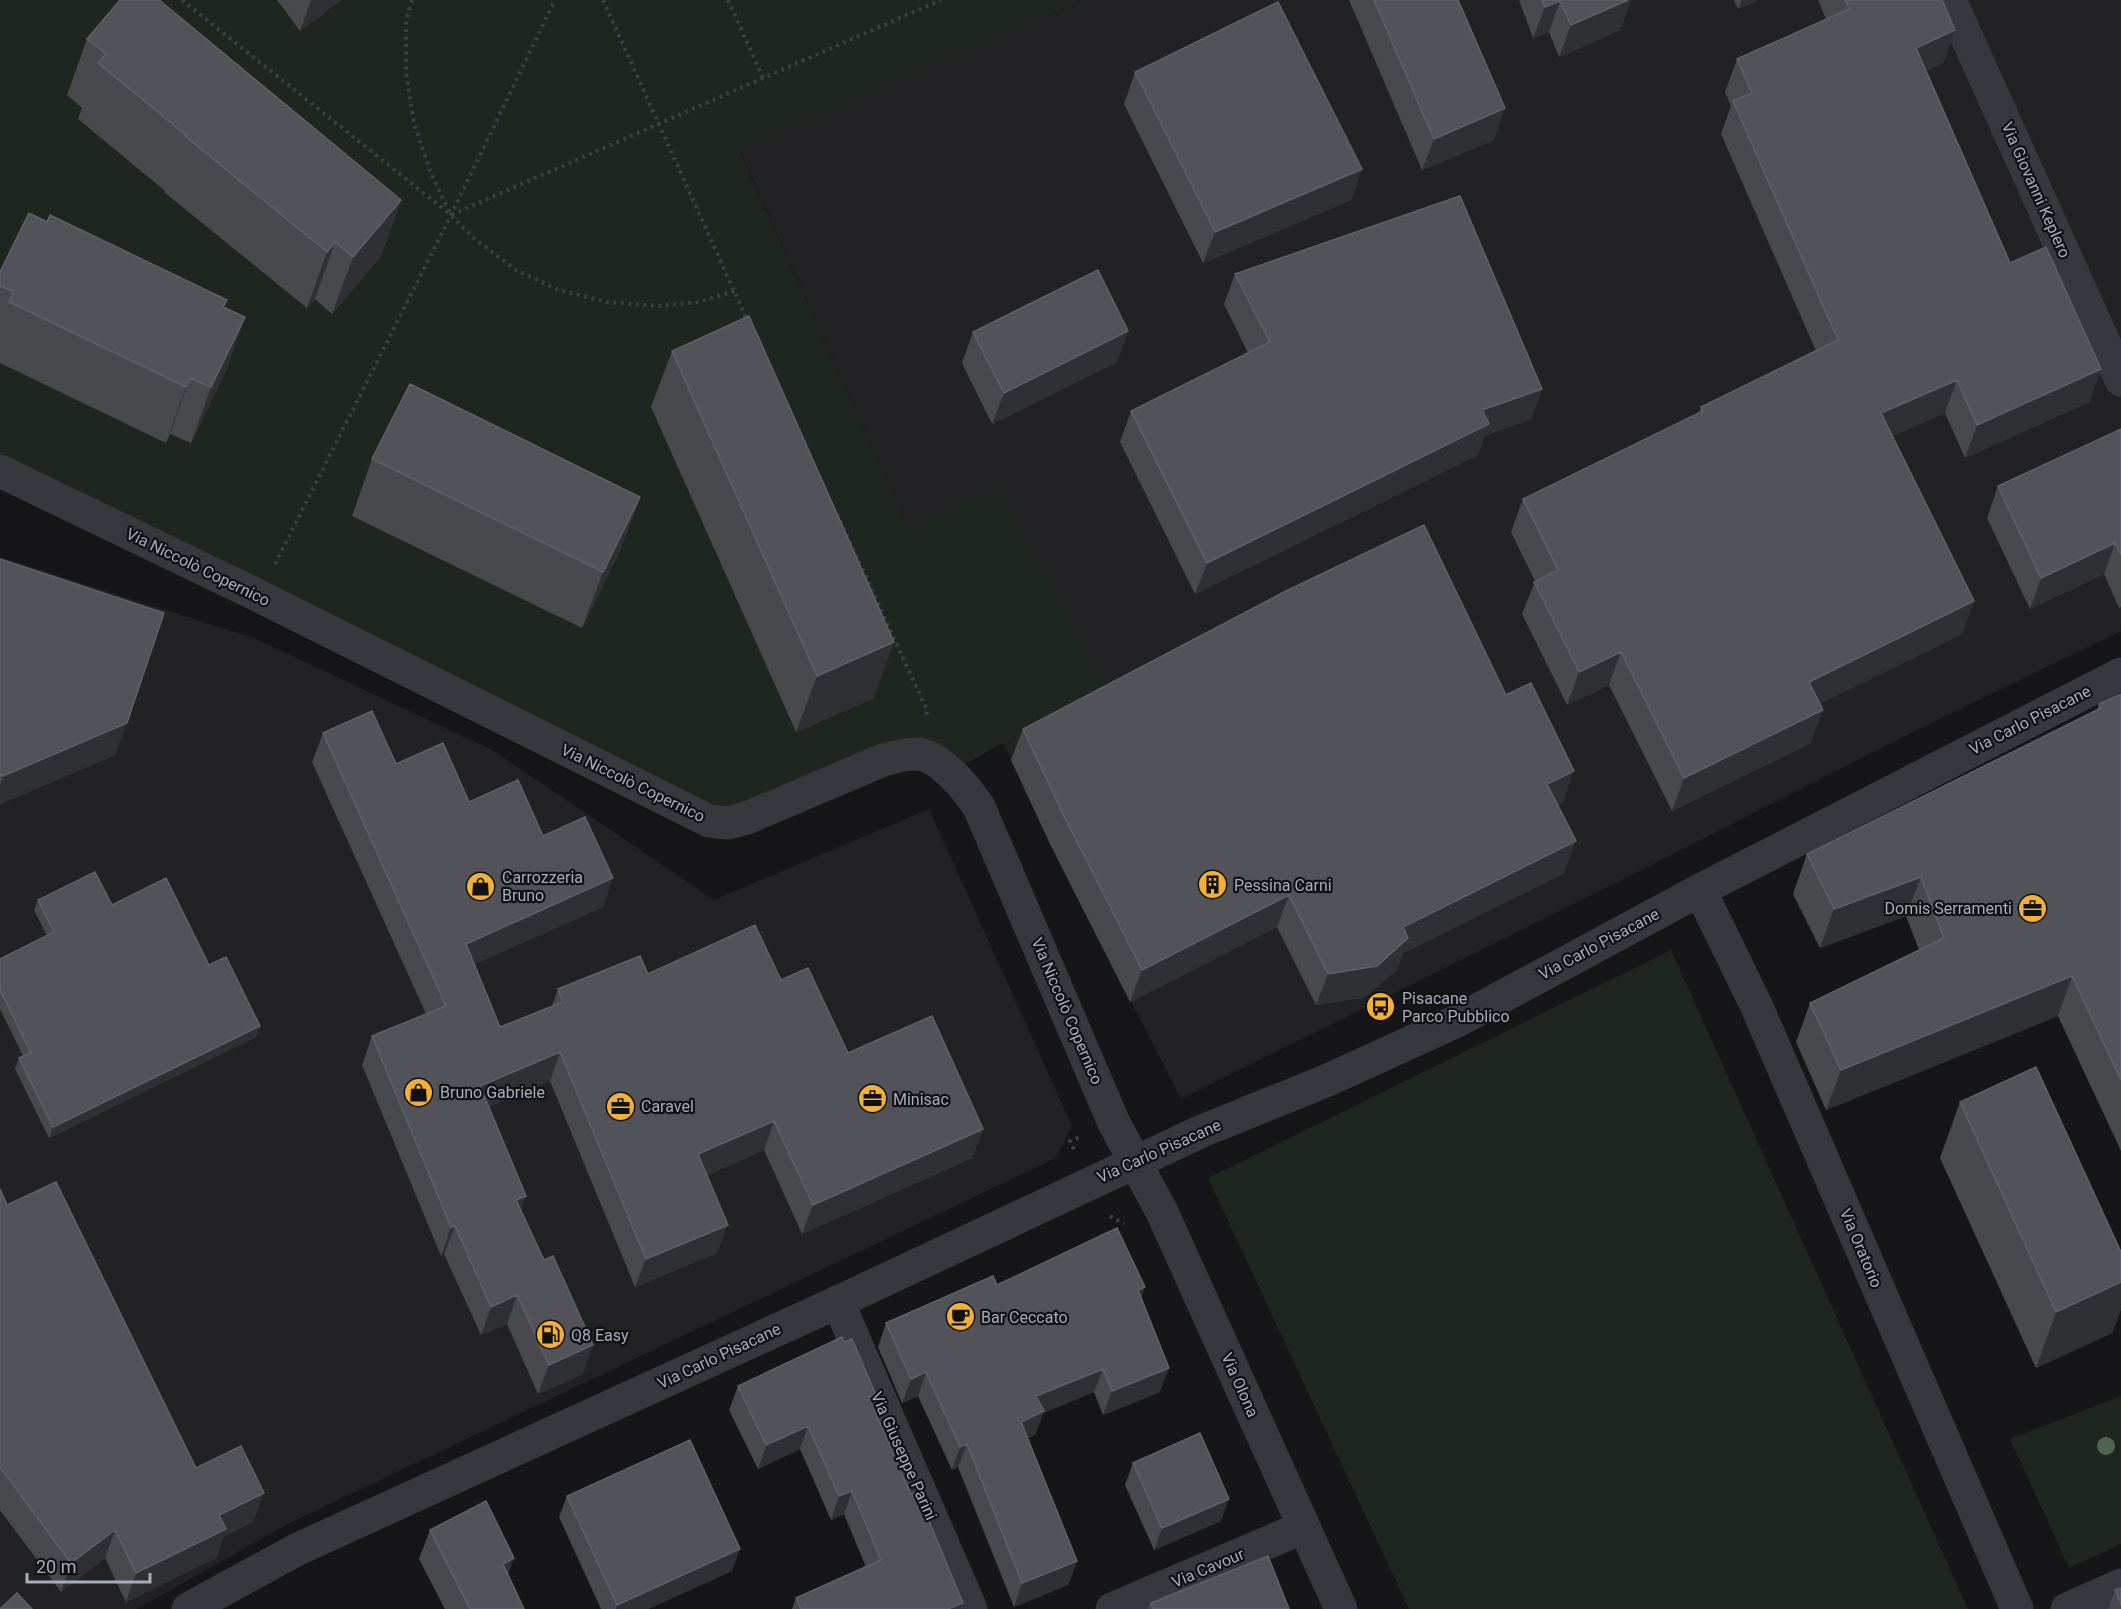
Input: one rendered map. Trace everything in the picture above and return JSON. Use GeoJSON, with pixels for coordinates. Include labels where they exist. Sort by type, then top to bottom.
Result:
{"type":"FeatureCollection","features":[{"type":"Feature","properties":{"kind":"street","name":"Via Giovanni Keplero"},"geometry":{"type":"LineString","coordinates":[[1950,0],[2121,381]]}},
{"type":"Feature","properties":{"kind":"street","name":"Via Niccolò Copernico"},"geometry":{"type":"LineString","coordinates":[[0,471],[259,596],[709,821],[728,823],[747,818],[883,760],[919,754],[935,762],[951,772],[966,787],[980,807],[1114,1123],[1135,1162]]}},
{"type":"Feature","properties":{"kind":"street","name":"Via Carlo Pisacane"},"geometry":{"type":"LineString","coordinates":[[188,1609],[298,1549],[838,1302],[1202,1131],[1329,1080],[1457,1021],[1700,890],[2121,674]]}},
{"type":"Feature","properties":{"kind":"street","name":"Via Oratorio"},"geometry":{"type":"LineString","coordinates":[[1700,890],[1757,1007],[2017,1609]]}},
{"type":"Feature","properties":{"kind":"street","name":"Via Olona"},"geometry":{"type":"LineString","coordinates":[[1135,1162],[1162,1212],[1341,1609]]}},
{"type":"Feature","properties":{"kind":"street","name":"Via Giuseppe Parini"},"geometry":{"type":"LineString","coordinates":[[838,1302],[971,1609]]}},
{"type":"Feature","properties":{"kind":"street","name":"Via Cavour"},"geometry":{"type":"LineString","coordinates":[[1112,1609],[1304,1527]]}},
{"type":"Feature","properties":{"kind":"street"},"geometry":{"type":"LineString","coordinates":[[2067,1609],[2121,1585]]}},
{"type":"Feature","properties":{"kind":"path"},"geometry":{"type":"LineString","coordinates":[[182,0],[452,215],[476,240],[516,270],[559,290],[607,302],[659,306],[699,302],[734,291]]}},
{"type":"Feature","properties":{"kind":"path"},"geometry":{"type":"LineString","coordinates":[[412,0],[406,20],[406,73],[414,123],[430,171],[452,215]]}},
{"type":"Feature","properties":{"kind":"path"},"geometry":{"type":"LineString","coordinates":[[259,596],[452,215],[555,0]]}},
{"type":"Feature","properties":{"kind":"path"},"geometry":{"type":"LineString","coordinates":[[603,0],[657,124],[749,323]]}},
{"type":"Feature","properties":{"kind":"path"},"geometry":{"type":"LineString","coordinates":[[728,0],[763,78]]}},
{"type":"Feature","properties":{"kind":"path"},"geometry":{"type":"LineString","coordinates":[[452,215],[941,0]]}},
{"type":"Feature","properties":{"kind":"path"},"geometry":{"type":"LineString","coordinates":[[833,506],[927,710],[919,754]]}},
{"type":"Feature","properties":{"kind":"shaded area"},"geometry":{"type":"Polygon","coordinates":[[[0,0],[1083,0],[740,152],[908,526],[1000,485],[1108,691],[1003,743],[951,772],[935,762],[728,823],[0,471],[0,0]]]}},
{"type":"Feature","properties":{"kind":"shaded area"},"geometry":{"type":"Polygon","coordinates":[[[1083,0],[2121,0],[2121,631],[1903,737],[1620,881],[1181,1099],[1050,843],[1003,743],[1108,691],[908,526],[740,151],[1083,0]]]}},
{"type":"Feature","properties":{"kind":"shaded area"},"geometry":{"type":"Polygon","coordinates":[[[0,557],[254,638],[494,751],[714,900],[929,809],[1072,1126],[1056,1158],[288,1524],[137,1609],[0,1609],[0,557]]]}},
{"type":"Feature","properties":{"kind":"shaded area"},"geometry":{"type":"Polygon","coordinates":[[[1671,950],[1968,1609],[1409,1609],[1208,1178],[1671,950]]]}},
{"type":"Feature","properties":{"kind":"shaded area"},"geometry":{"type":"Polygon","coordinates":[[[2121,1396],[2121,1544],[2069,1568],[2010,1439],[2121,1396]]]}},
{"type":"Feature","properties":{"kind":"building"},"geometry":{"type":"Polygon","coordinates":[[[120,0],[159,0],[401,200],[353,257],[335,242],[327,252],[98,63],[106,54],[87,39],[120,0]]]}},
{"type":"Feature","properties":{"kind":"building"},"geometry":{"type":"Polygon","coordinates":[[[1374,0],[1458,0],[1505,108],[1434,139],[1374,0]]]}},
{"type":"Feature","properties":{"kind":"building"},"geometry":{"type":"Polygon","coordinates":[[[1542,0],[1628,0],[1571,25],[1560,1],[1545,7],[1542,0]]]}},
{"type":"Feature","properties":{"kind":"building"},"geometry":{"type":"Polygon","coordinates":[[[1845,0],[1942,0],[1955,30],[1916,48],[2010,263],[2046,247],[2101,369],[1977,425],[1957,380],[1881,413],[1974,601],[1809,682],[1823,710],[1684,778],[1621,652],[1579,672],[1534,582],[1558,570],[1523,499],[1703,411],[1701,407],[1838,340],[1733,101],[1752,93],[1737,59],[1849,9],[1845,0]]]}},
{"type":"Feature","properties":{"kind":"building"},"geometry":{"type":"Polygon","coordinates":[[[1278,2],[1362,169],[1215,232],[1135,72],[1278,2]]]}},
{"type":"Feature","properties":{"kind":"building"},"geometry":{"type":"Polygon","coordinates":[[[1460,196],[1542,389],[1482,410],[1489,424],[1207,563],[1131,411],[1270,342],[1235,274],[1460,196]]]}},
{"type":"Feature","properties":{"kind":"building"},"geometry":{"type":"Polygon","coordinates":[[[29,213],[47,222],[50,215],[227,300],[223,307],[245,317],[211,387],[190,378],[186,387],[9,302],[14,292],[0,286],[0,272],[29,213]]]}},
{"type":"Feature","properties":{"kind":"building"},"geometry":{"type":"Polygon","coordinates":[[[1098,270],[1128,331],[1004,393],[973,332],[1098,270]]]}},
{"type":"Feature","properties":{"kind":"building"},"geometry":{"type":"Polygon","coordinates":[[[749,316],[894,642],[817,676],[672,351],[749,316]]]}},
{"type":"Feature","properties":{"kind":"building"},"geometry":{"type":"Polygon","coordinates":[[[410,384],[640,497],[603,572],[372,459],[410,384]]]}},
{"type":"Feature","properties":{"kind":"building"},"geometry":{"type":"Polygon","coordinates":[[[2121,429],[2121,555],[2115,543],[2041,578],[1998,486],[2121,429]]]}},
{"type":"Feature","properties":{"kind":"building"},"geometry":{"type":"Polygon","coordinates":[[[1424,525],[1506,695],[1531,683],[1574,771],[1547,784],[1576,841],[1403,927],[1408,938],[1377,966],[1328,974],[1289,895],[1142,970],[1023,729],[1284,592],[1424,525]]]}},
{"type":"Feature","properties":{"kind":"building"},"geometry":{"type":"Polygon","coordinates":[[[0,559],[164,613],[127,723],[3,776],[0,775],[0,559]]]}},
{"type":"Feature","properties":{"kind":"building"},"geometry":{"type":"Polygon","coordinates":[[[2121,694],[2121,1080],[2072,976],[1841,1070],[1810,1003],[1944,938],[1921,877],[1834,909],[1807,854],[2101,708],[2099,704],[2121,694]]]}},
{"type":"Feature","properties":{"kind":"building"},"geometry":{"type":"Polygon","coordinates":[[[372,711],[396,764],[443,743],[469,802],[518,780],[543,836],[585,817],[613,878],[466,944],[500,1027],[563,1002],[558,989],[640,956],[648,974],[755,925],[781,980],[808,968],[848,1053],[932,1016],[983,1129],[813,1205],[774,1121],[698,1154],[728,1225],[646,1259],[560,1052],[480,1086],[526,1196],[516,1200],[544,1260],[553,1256],[593,1345],[549,1365],[517,1295],[491,1307],[455,1226],[451,1227],[372,1036],[446,1006],[323,733],[372,711]]]}},
{"type":"Feature","properties":{"kind":"building"},"geometry":{"type":"Polygon","coordinates":[[[95,872],[112,905],[166,878],[209,965],[226,957],[260,1026],[53,1127],[19,1058],[31,1053],[0,990],[0,959],[54,932],[38,900],[95,872]]]}},
{"type":"Feature","properties":{"kind":"building"},"geometry":{"type":"Polygon","coordinates":[[[2036,1067],[2121,1252],[2121,1282],[2056,1312],[1960,1102],[2036,1067]]]}},
{"type":"Feature","properties":{"kind":"building"},"geometry":{"type":"Polygon","coordinates":[[[56,1182],[196,1468],[241,1446],[264,1493],[219,1515],[226,1529],[136,1573],[115,1530],[71,1563],[0,1467],[0,1189],[7,1205],[56,1182]]]}},
{"type":"Feature","properties":{"kind":"building"},"geometry":{"type":"Polygon","coordinates":[[[1117,1228],[1145,1287],[1138,1290],[1169,1368],[1112,1391],[1103,1369],[1036,1396],[1044,1411],[1021,1422],[1077,1561],[1022,1583],[967,1444],[960,1447],[926,1372],[911,1379],[886,1323],[993,1276],[997,1285],[1117,1228]]]}},
{"type":"Feature","properties":{"kind":"building"},"geometry":{"type":"Polygon","coordinates":[[[842,1337],[844,1342],[852,1339],[876,1395],[869,1398],[911,1494],[917,1492],[963,1603],[948,1609],[801,1609],[796,1598],[881,1560],[852,1491],[839,1496],[808,1426],[766,1445],[738,1386],[842,1337]]]}},
{"type":"Feature","properties":{"kind":"building"},"geometry":{"type":"Polygon","coordinates":[[[1200,1433],[1229,1499],[1162,1528],[1133,1463],[1200,1433]]]}},
{"type":"Feature","properties":{"kind":"building"},"geometry":{"type":"Polygon","coordinates":[[[690,1440],[740,1549],[617,1605],[567,1496],[690,1440]]]}},
{"type":"Feature","properties":{"kind":"building"},"geometry":{"type":"Polygon","coordinates":[[[486,1501],[514,1558],[503,1564],[524,1609],[470,1609],[430,1530],[486,1501]]]}},
{"type":"Feature","properties":{"kind":"building"},"geometry":{"type":"Polygon","coordinates":[[[1268,1556],[1289,1609],[1153,1609],[1151,1603],[1268,1556]]]}},
{"type":"Feature","properties":{"kind":"building"},"geometry":{"type":"Polygon","coordinates":[[[2121,1588],[2121,1605],[2115,1590],[2121,1588]]]}},
{"type":"Feature","properties":{"kind":"building"},"geometry":{"type":"Polygon","coordinates":[[[17,1593],[32,1609],[0,1609],[17,1593]]]}},
{"type":"Feature","properties":{"kind":"place","name":"Pessina Carni"},"geometry":{"type":"Point","coordinates":[1213,885]}},
{"type":"Feature","properties":{"kind":"place","name":"Carrozzeria Bruno"},"geometry":{"type":"Point","coordinates":[481,886]}},
{"type":"Feature","properties":{"kind":"place","name":"Domis Serramenti"},"geometry":{"type":"Point","coordinates":[2033,908]}},
{"type":"Feature","properties":{"kind":"place","name":"Pisacane Parco Pubblico"},"geometry":{"type":"Point","coordinates":[1381,1007]}},
{"type":"Feature","properties":{"kind":"place","name":"Bruno Gabriele"},"geometry":{"type":"Point","coordinates":[419,1092]}},
{"type":"Feature","properties":{"kind":"place","name":"Minisac"},"geometry":{"type":"Point","coordinates":[872,1099]}},
{"type":"Feature","properties":{"kind":"place","name":"Caravel"},"geometry":{"type":"Point","coordinates":[620,1106]}},
{"type":"Feature","properties":{"kind":"place","name":"Bar Ceccato"},"geometry":{"type":"Point","coordinates":[960,1317]}},
{"type":"Feature","properties":{"kind":"place","name":"Q8 Easy"},"geometry":{"type":"Point","coordinates":[550,1335]}}]}
